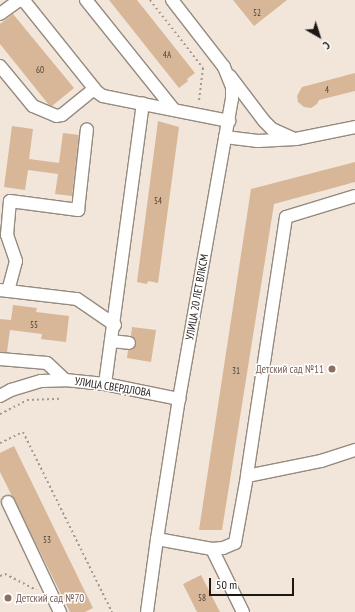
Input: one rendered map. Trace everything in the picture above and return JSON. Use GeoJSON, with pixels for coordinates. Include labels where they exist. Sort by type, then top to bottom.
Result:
{"type":"FeatureCollection","features":[{"type":"Feature","properties":{"kind":"street"},"geometry":{"type":"LineString","coordinates":[[0,14],[19,0],[25,2],[94,89],[103,96],[228,121]]}},
{"type":"Feature","properties":{"kind":"street"},"geometry":{"type":"LineString","coordinates":[[86,0],[174,110]]}},
{"type":"Feature","properties":{"kind":"street","name":"УЛИЦА 20 ЛЕТ ВЛКСМ"},"geometry":{"type":"LineString","coordinates":[[144,611],[179,400],[232,100],[232,87],[224,67],[172,0]]}},
{"type":"Feature","properties":{"kind":"street"},"geometry":{"type":"LineString","coordinates":[[0,66],[33,106],[56,116],[62,114],[94,89]]}},
{"type":"Feature","properties":{"kind":"street"},"geometry":{"type":"LineString","coordinates":[[224,67],[264,121],[272,129],[296,139]]}},
{"type":"Feature","properties":{"kind":"street"},"geometry":{"type":"LineString","coordinates":[[106,384],[143,104]]}},
{"type":"Feature","properties":{"kind":"street"},"geometry":{"type":"LineString","coordinates":[[225,137],[258,141],[296,139],[355,127]]}},
{"type":"Feature","properties":{"kind":"street"},"geometry":{"type":"LineString","coordinates":[[87,129],[78,210],[10,201],[7,234],[16,261],[4,290],[77,299],[115,325]]}},
{"type":"Feature","properties":{"kind":"street"},"geometry":{"type":"LineString","coordinates":[[157,539],[212,549],[223,548],[235,543],[247,476],[286,217],[355,196]]}},
{"type":"Feature","properties":{"kind":"street"},"geometry":{"type":"LineString","coordinates":[[111,341],[129,343]]}},
{"type":"Feature","properties":{"kind":"street"},"geometry":{"type":"LineString","coordinates":[[0,359],[47,363],[65,380]]}},
{"type":"Feature","properties":{"kind":"street","name":"УЛИЦА СВЕРДЛОВА"},"geometry":{"type":"LineString","coordinates":[[0,396],[11,390],[41,380],[65,380],[106,384],[179,400]]}},
{"type":"Feature","properties":{"kind":"street"},"geometry":{"type":"LineString","coordinates":[[247,476],[321,461],[355,450]]}},
{"type":"Feature","properties":{"kind":"street"},"geometry":{"type":"LineString","coordinates":[[8,502],[60,612]]}},
{"type":"Feature","properties":{"kind":"street"},"geometry":{"type":"LineString","coordinates":[[212,549],[243,612]]}},
{"type":"Feature","properties":{"kind":"path"},"geometry":{"type":"LineString","coordinates":[[150,0],[204,68],[198,114]]}},
{"type":"Feature","properties":{"kind":"path"},"geometry":{"type":"LineString","coordinates":[[0,414],[27,400],[61,399]]}},
{"type":"Feature","properties":{"kind":"path"},"geometry":{"type":"LineString","coordinates":[[0,444],[23,432],[112,612]]}},
{"type":"Feature","properties":{"kind":"path"},"geometry":{"type":"LineString","coordinates":[[0,576],[5,574],[53,598]]}},
{"type":"Feature","properties":{"kind":"building"},"geometry":{"type":"Polygon","coordinates":[[[109,0],[137,0],[195,73],[187,79],[188,81],[179,88],[109,0]]]}},
{"type":"Feature","properties":{"kind":"building"},"geometry":{"type":"Polygon","coordinates":[[[233,0],[287,0],[254,26],[233,0]]]}},
{"type":"Feature","properties":{"kind":"building"},"geometry":{"type":"Polygon","coordinates":[[[13,14],[74,88],[52,106],[49,105],[0,44],[0,24],[13,14]]]}},
{"type":"Feature","properties":{"kind":"building"},"geometry":{"type":"Polygon","coordinates":[[[355,73],[355,91],[319,100],[317,104],[311,108],[304,107],[298,102],[297,96],[302,87],[355,73]]]}},
{"type":"Feature","properties":{"kind":"building"},"geometry":{"type":"Polygon","coordinates":[[[158,121],[179,127],[158,283],[148,281],[147,284],[137,282],[158,121]]]}},
{"type":"Feature","properties":{"kind":"building"},"geometry":{"type":"Polygon","coordinates":[[[12,126],[33,129],[29,159],[59,163],[63,133],[79,135],[72,196],[55,194],[58,174],[28,170],[25,190],[4,187],[12,126]]]}},
{"type":"Feature","properties":{"kind":"building"},"geometry":{"type":"Polygon","coordinates":[[[355,162],[355,182],[274,204],[222,530],[199,530],[251,189],[355,162]]]}},
{"type":"Feature","properties":{"kind":"building"},"geometry":{"type":"Polygon","coordinates":[[[13,305],[37,308],[36,312],[69,316],[66,342],[41,339],[42,334],[10,330],[7,352],[0,352],[0,319],[11,320],[13,305]]]}},
{"type":"Feature","properties":{"kind":"building"},"geometry":{"type":"Polygon","coordinates":[[[132,327],[156,330],[151,362],[127,358],[128,350],[132,350],[136,344],[136,340],[131,336],[132,327]]]}},
{"type":"Feature","properties":{"kind":"building"},"geometry":{"type":"Polygon","coordinates":[[[14,446],[93,608],[85,612],[70,612],[0,472],[0,453],[14,446]]]}},
{"type":"Feature","properties":{"kind":"building"},"geometry":{"type":"Polygon","coordinates":[[[201,575],[220,612],[197,612],[183,584],[201,575]]]}},
{"type":"Feature","properties":{"kind":"place","name":"Детский сад №11"},"geometry":{"type":"Point","coordinates":[332,369]}},
{"type":"Feature","properties":{"kind":"place","name":"Детский сад №70"},"geometry":{"type":"Point","coordinates":[8,598]}}]}
